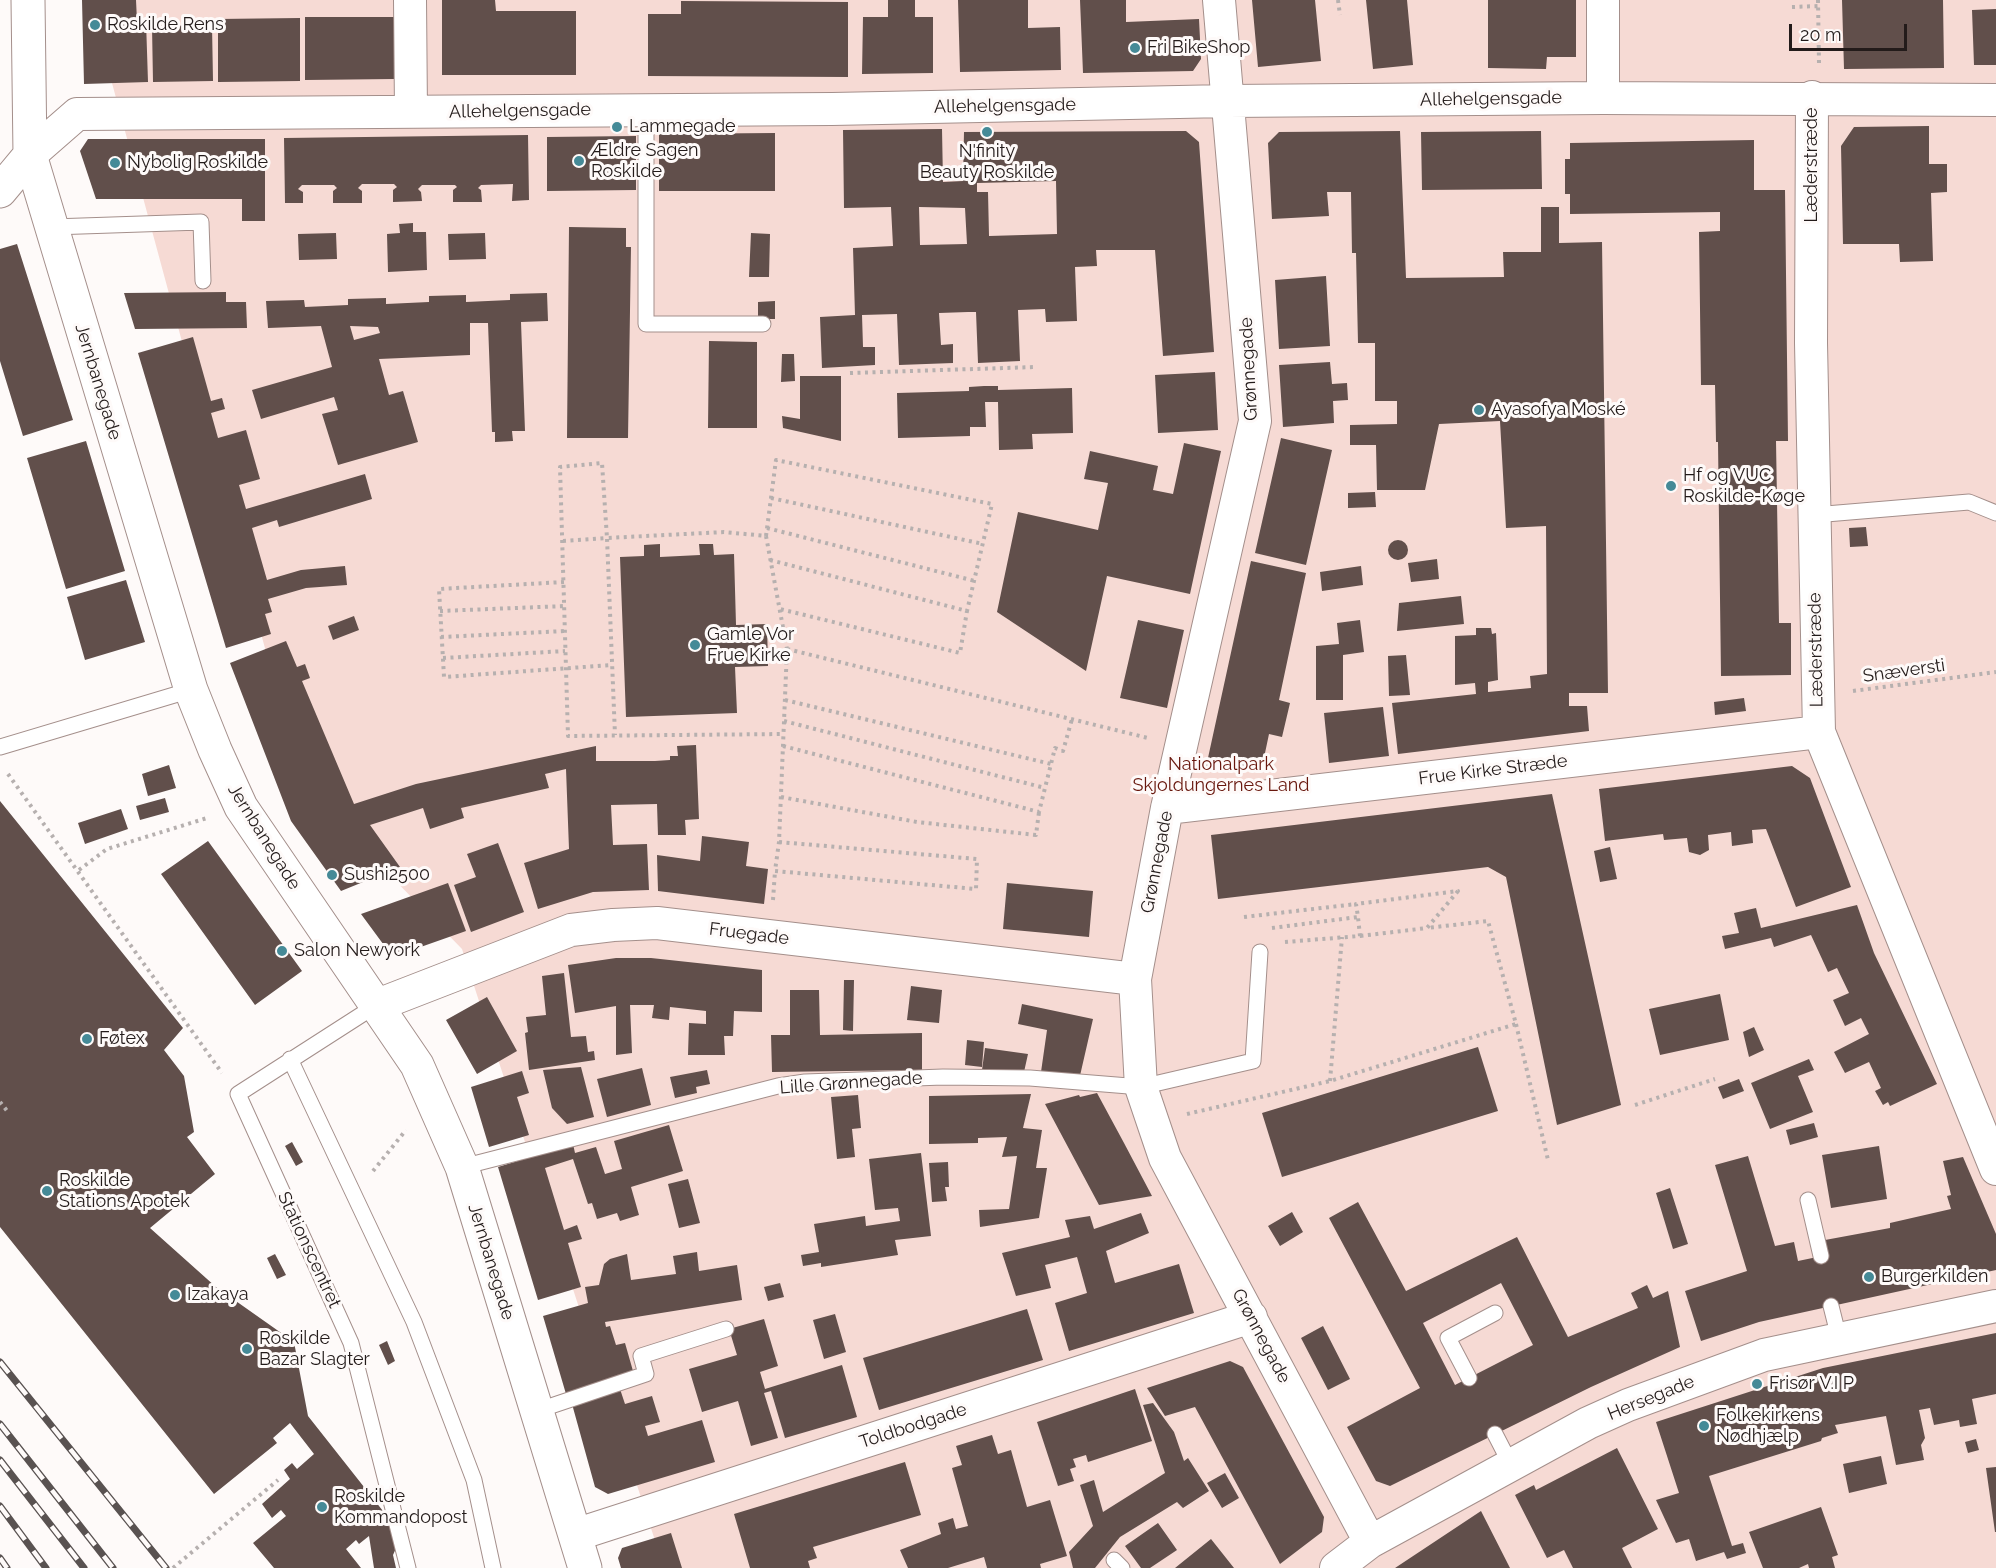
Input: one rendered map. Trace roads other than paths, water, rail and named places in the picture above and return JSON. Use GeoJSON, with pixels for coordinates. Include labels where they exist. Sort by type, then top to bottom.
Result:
{"type":"FeatureCollection","features":[{"type":"Feature","properties":{"kind":"street","name":"Jernbanegade"},"geometry":{"type":"LineString","coordinates":[[28,0],[30,155],[191,690],[241,807],[417,1065],[432,1096],[462,1167],[585,1568]]}},
{"type":"Feature","properties":{"kind":"street"},"geometry":{"type":"LineString","coordinates":[[410,0],[411,112]]}},
{"type":"Feature","properties":{"kind":"street","name":"Grønnegade"},"geometry":{"type":"LineString","coordinates":[[1219,0],[1255,421],[1167,808],[1135,979],[1141,1087],[1165,1158],[1370,1542]]}},
{"type":"Feature","properties":{"kind":"street"},"geometry":{"type":"LineString","coordinates":[[1603,0],[1603,98]]}},
{"type":"Feature","properties":{"kind":"street","name":"Allehelgensgade"},"geometry":{"type":"LineString","coordinates":[[30,155],[76,114],[853,109],[1228,101],[1603,98],[1815,97],[1996,100]]}},
{"type":"Feature","properties":{"kind":"street","name":"Læderstræde"},"geometry":{"type":"LineString","coordinates":[[1815,97],[1814,516],[1816,696],[1819,732],[1996,1169]]}},
{"type":"Feature","properties":{"kind":"street"},"geometry":{"type":"LineString","coordinates":[[0,191],[30,155]]}},
{"type":"Feature","properties":{"kind":"street","name":"Frue Kirke Stræde"},"geometry":{"type":"LineString","coordinates":[[1167,808],[1819,732]]}},
{"type":"Feature","properties":{"kind":"street","name":"Fruegade"},"geometry":{"type":"LineString","coordinates":[[375,1006],[571,930],[613,924],[657,923],[1135,979]]}},
{"type":"Feature","properties":{"kind":"street","name":"Hersegade"},"geometry":{"type":"LineString","coordinates":[[1336,1568],[1370,1542],[1588,1424],[1628,1405],[1764,1355],[1996,1306]]}},
{"type":"Feature","properties":{"kind":"street","name":"Toldbodgade"},"geometry":{"type":"LineString","coordinates":[[575,1535],[1251,1317]]}},
{"type":"Feature","properties":{"kind":"lane"},"geometry":{"type":"LineString","coordinates":[[646,109],[646,324],[763,324]]}},
{"type":"Feature","properties":{"kind":"lane"},"geometry":{"type":"LineString","coordinates":[[52,227],[201,222],[203,281]]}},
{"type":"Feature","properties":{"kind":"lane"},"geometry":{"type":"LineString","coordinates":[[1814,516],[1969,502],[1996,513]]}},
{"type":"Feature","properties":{"kind":"lane"},"geometry":{"type":"LineString","coordinates":[[0,747],[191,690]]}},
{"type":"Feature","properties":{"kind":"lane","name":"Lille Grønnegade"},"geometry":{"type":"LineString","coordinates":[[462,1167],[778,1086],[805,1082],[1030,1078],[1141,1087],[1253,1060],[1266,947]]}},
{"type":"Feature","properties":{"kind":"lane"},"geometry":{"type":"LineString","coordinates":[[375,1006],[290,1059],[414,1322],[474,1480],[493,1568]]}},
{"type":"Feature","properties":{"kind":"lane","name":"Stationscentret"},"geometry":{"type":"LineString","coordinates":[[290,1059],[238,1094],[351,1343],[408,1568]]}},
{"type":"Feature","properties":{"kind":"lane"},"geometry":{"type":"LineString","coordinates":[[1808,1200],[1821,1256]]}},
{"type":"Feature","properties":{"kind":"lane"},"geometry":{"type":"LineString","coordinates":[[1831,1306],[1839,1338]]}},
{"type":"Feature","properties":{"kind":"lane"},"geometry":{"type":"LineString","coordinates":[[1469,1378],[1448,1338],[1495,1313]]}},
{"type":"Feature","properties":{"kind":"lane"},"geometry":{"type":"LineString","coordinates":[[536,1411],[646,1374],[641,1356],[726,1329]]}},
{"type":"Feature","properties":{"kind":"lane"},"geometry":{"type":"LineString","coordinates":[[1495,1434],[1511,1465]]}},
{"type":"Feature","properties":{"kind":"railway"},"geometry":{"type":"LineString","coordinates":[[0,1362],[166,1568]]}},
{"type":"Feature","properties":{"kind":"railway"},"geometry":{"type":"LineString","coordinates":[[0,1424],[113,1568]]}},
{"type":"Feature","properties":{"kind":"railway"},"geometry":{"type":"LineString","coordinates":[[0,1460],[84,1568]]}},
{"type":"Feature","properties":{"kind":"railway"},"geometry":{"type":"LineString","coordinates":[[0,1506],[46,1568]]}},
{"type":"Feature","properties":{"kind":"railway"},"geometry":{"type":"LineString","coordinates":[[0,1558],[7,1568]]}},
{"type":"Feature","properties":{"kind":"place","name":"Roskilde Rens"},"geometry":{"type":"Point","coordinates":[95,25]}},
{"type":"Feature","properties":{"kind":"place","name":"Fri BikeShop"},"geometry":{"type":"Point","coordinates":[1135,48]}},
{"type":"Feature","properties":{"kind":"place","name":"Lammegade"},"geometry":{"type":"Point","coordinates":[617,127]}},
{"type":"Feature","properties":{"kind":"place","name":"N'finity Beauty Roskilde"},"geometry":{"type":"Point","coordinates":[987,132]}},
{"type":"Feature","properties":{"kind":"place","name":"Ældre Sagen Roskilde"},"geometry":{"type":"Point","coordinates":[579,161]}},
{"type":"Feature","properties":{"kind":"place","name":"Nybolig Roskilde"},"geometry":{"type":"Point","coordinates":[115,163]}},
{"type":"Feature","properties":{"kind":"place","name":"Ayasofya Moské"},"geometry":{"type":"Point","coordinates":[1479,410]}},
{"type":"Feature","properties":{"kind":"place","name":"Hf og VUC Roskilde-Køge"},"geometry":{"type":"Point","coordinates":[1671,486]}},
{"type":"Feature","properties":{"kind":"place","name":"Gamle Vor Frue Kirke"},"geometry":{"type":"Point","coordinates":[695,645]}},
{"type":"Feature","properties":{"kind":"place","name":"Sushi2500"},"geometry":{"type":"Point","coordinates":[332,875]}},
{"type":"Feature","properties":{"kind":"place","name":"Salon Newyork"},"geometry":{"type":"Point","coordinates":[282,951]}},
{"type":"Feature","properties":{"kind":"place","name":"Føtex"},"geometry":{"type":"Point","coordinates":[87,1039]}},
{"type":"Feature","properties":{"kind":"place","name":"Roskilde Stations Apotek"},"geometry":{"type":"Point","coordinates":[47,1191]}},
{"type":"Feature","properties":{"kind":"place","name":"Burgerkilden"},"geometry":{"type":"Point","coordinates":[1869,1277]}},
{"type":"Feature","properties":{"kind":"place","name":"Izakaya"},"geometry":{"type":"Point","coordinates":[175,1295]}},
{"type":"Feature","properties":{"kind":"place","name":"Roskilde Bazar Slagter"},"geometry":{"type":"Point","coordinates":[247,1349]}},
{"type":"Feature","properties":{"kind":"place","name":"Frisør V.I P"},"geometry":{"type":"Point","coordinates":[1757,1384]}},
{"type":"Feature","properties":{"kind":"place","name":"Folkekirkens Nødhjælp"},"geometry":{"type":"Point","coordinates":[1704,1426]}},
{"type":"Feature","properties":{"kind":"place","name":"Roskilde Kommandopost"},"geometry":{"type":"Point","coordinates":[322,1507]}},
{"type":"Feature","properties":{"kind":"park label","name":"Nationalpark Skjoldungernes Land"},"geometry":{"type":"Point","coordinates":[1221,775]}}]}
